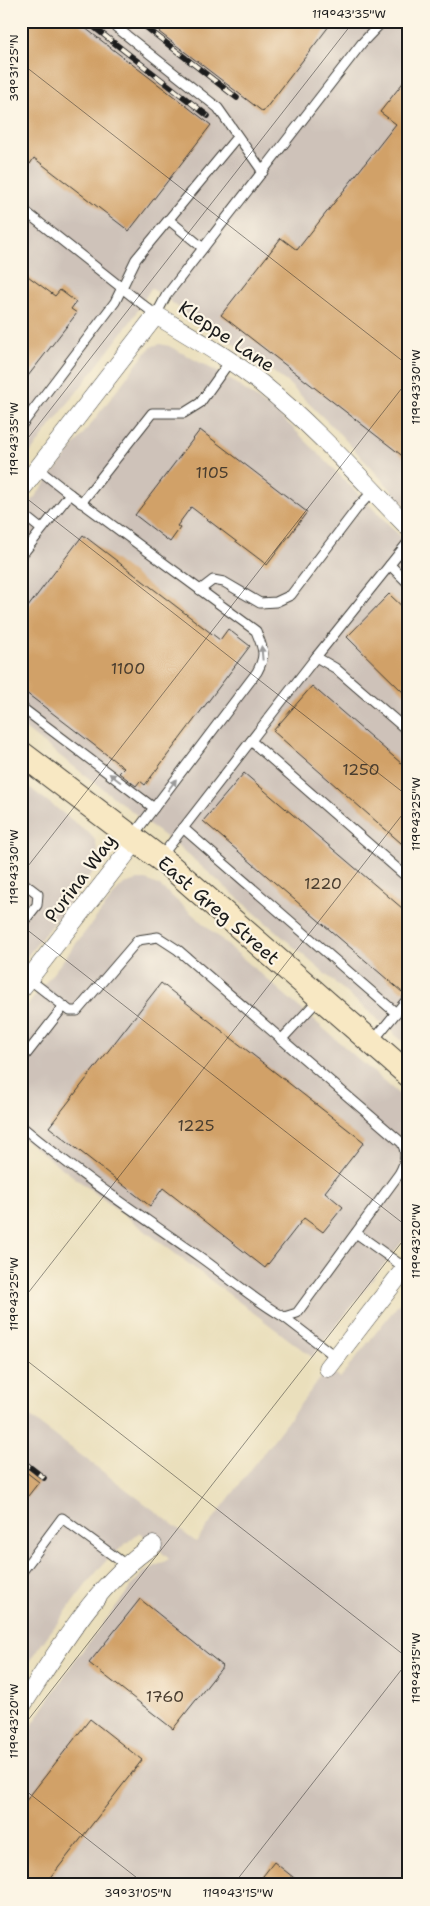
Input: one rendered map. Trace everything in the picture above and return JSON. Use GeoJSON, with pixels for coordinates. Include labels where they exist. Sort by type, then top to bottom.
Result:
{"type":"FeatureCollection","features":[{"type":"Feature","properties":{"kind":"main road","name":"East Greg Street"},"geometry":{"type":"LineString","coordinates":[[21,753],[159,858],[409,1075]]}},
{"type":"Feature","properties":{"kind":"street","name":"Kleppe Lane"},"geometry":{"type":"LineString","coordinates":[[21,490],[156,315],[230,361],[261,383],[328,443],[409,528]]}},
{"type":"Feature","properties":{"kind":"street","name":"Purina Way"},"geometry":{"type":"LineString","coordinates":[[25,984],[134,839]]}},
{"type":"Feature","properties":{"kind":"street"},"geometry":{"type":"LineString","coordinates":[[332,1362],[407,1266]]}},
{"type":"Feature","properties":{"kind":"street"},"geometry":{"type":"LineString","coordinates":[[21,1707],[75,1628],[103,1591],[126,1565],[154,1545]]}},
{"type":"Feature","properties":{"kind":"lane"},"geometry":{"type":"LineString","coordinates":[[106,21],[118,24],[218,108],[237,138],[263,172]]}},
{"type":"Feature","properties":{"kind":"lane"},"geometry":{"type":"LineString","coordinates":[[21,208],[156,315],[166,296],[203,248],[362,43],[383,21]]}},
{"type":"Feature","properties":{"kind":"lane"},"geometry":{"type":"LineString","coordinates":[[21,426],[91,335],[123,289],[136,259],[237,138]]}},
{"type":"Feature","properties":{"kind":"lane"},"geometry":{"type":"LineString","coordinates":[[169,220],[203,248]]}},
{"type":"Feature","properties":{"kind":"lane"},"geometry":{"type":"LineString","coordinates":[[81,502],[152,413],[184,413],[200,403],[230,361]]}},
{"type":"Feature","properties":{"kind":"lane"},"geometry":{"type":"LineString","coordinates":[[38,468],[70,494],[256,631],[264,651],[263,660],[257,672],[154,808],[134,839]]}},
{"type":"Feature","properties":{"kind":"lane"},"geometry":{"type":"LineString","coordinates":[[200,590],[213,580],[224,582],[260,603],[276,602],[291,595],[358,507],[373,491]]}},
{"type":"Feature","properties":{"kind":"lane"},"geometry":{"type":"LineString","coordinates":[[21,556],[70,494]]}},
{"type":"Feature","properties":{"kind":"lane"},"geometry":{"type":"LineString","coordinates":[[21,513],[41,530]]}},
{"type":"Feature","properties":{"kind":"lane"},"geometry":{"type":"LineString","coordinates":[[159,858],[409,541]]}},
{"type":"Feature","properties":{"kind":"lane"},"geometry":{"type":"LineString","coordinates":[[390,565],[409,584]]}},
{"type":"Feature","properties":{"kind":"lane"},"geometry":{"type":"LineString","coordinates":[[316,657],[335,668],[409,732]]}},
{"type":"Feature","properties":{"kind":"lane"},"geometry":{"type":"LineString","coordinates":[[21,707],[154,808]]}},
{"type":"Feature","properties":{"kind":"lane"},"geometry":{"type":"LineString","coordinates":[[251,741],[409,879]]}},
{"type":"Feature","properties":{"kind":"lane"},"geometry":{"type":"LineString","coordinates":[[183,828],[396,1012]]}},
{"type":"Feature","properties":{"kind":"lane"},"geometry":{"type":"LineString","coordinates":[[21,881],[38,894],[37,905],[21,926]]}},
{"type":"Feature","properties":{"kind":"lane"},"geometry":{"type":"LineString","coordinates":[[25,984],[70,1011],[77,1011],[138,940],[158,937],[178,950],[404,1146],[406,1156],[404,1166],[399,1174],[297,1313],[284,1318]]}},
{"type":"Feature","properties":{"kind":"lane"},"geometry":{"type":"LineString","coordinates":[[371,1043],[409,997]]}},
{"type":"Feature","properties":{"kind":"lane"},"geometry":{"type":"LineString","coordinates":[[281,1040],[320,998]]}},
{"type":"Feature","properties":{"kind":"lane"},"geometry":{"type":"LineString","coordinates":[[21,1061],[64,1006]]}},
{"type":"Feature","properties":{"kind":"lane"},"geometry":{"type":"LineString","coordinates":[[21,1126],[119,1201],[284,1318],[332,1362]]}},
{"type":"Feature","properties":{"kind":"lane"},"geometry":{"type":"LineString","coordinates":[[356,1232],[407,1266]]}},
{"type":"Feature","properties":{"kind":"lane"},"geometry":{"type":"LineString","coordinates":[[21,1573],[62,1518],[126,1565]]}},
{"type":"Feature","properties":{"kind":"shaded area"},"geometry":{"type":"Polygon","coordinates":[[[21,21],[409,21],[409,509],[338,432],[289,384],[252,356],[151,288],[131,321],[21,465],[21,21]]]}},
{"type":"Feature","properties":{"kind":"shaded area"},"geometry":{"type":"Polygon","coordinates":[[[160,344],[169,346],[225,376],[273,410],[409,545],[409,1047],[186,853],[21,726],[21,515],[147,351],[153,346],[160,344]]]}},
{"type":"Feature","properties":{"kind":"shaded area"},"geometry":{"type":"Polygon","coordinates":[[[21,781],[89,833],[95,840],[99,857],[96,867],[90,876],[21,964],[21,781]]]}},
{"type":"Feature","properties":{"kind":"shaded area"},"geometry":{"type":"Polygon","coordinates":[[[146,880],[160,886],[409,1103],[409,1233],[312,1357],[21,1137],[21,1014],[118,890],[124,884],[146,880]]]}},
{"type":"Feature","properties":{"kind":"shaded area"},"geometry":{"type":"Polygon","coordinates":[[[409,1291],[409,1885],[21,1885],[21,1742],[73,1663],[134,1583],[143,1573],[169,1559],[140,1532],[105,1562],[89,1581],[43,1642],[21,1675],[21,1410],[196,1542],[327,1369],[340,1378],[409,1291]]]}},
{"type":"Feature","properties":{"kind":"building"},"geometry":{"type":"Polygon","coordinates":[[[21,21],[76,21],[211,125],[129,231],[34,158],[30,164],[21,157],[21,21]]]}},
{"type":"Feature","properties":{"kind":"building"},"geometry":{"type":"Polygon","coordinates":[[[168,21],[333,21],[263,112],[159,32],[168,21]]]}},
{"type":"Feature","properties":{"kind":"building"},"geometry":{"type":"Polygon","coordinates":[[[409,75],[409,461],[221,315],[281,238],[297,250],[396,124],[380,112],[409,75]]]}},
{"type":"Feature","properties":{"kind":"building"},"geometry":{"type":"Polygon","coordinates":[[[21,271],[55,296],[60,290],[76,302],[71,309],[77,313],[21,385],[21,271]]]}},
{"type":"Feature","properties":{"kind":"building"},"geometry":{"type":"Polygon","coordinates":[[[200,430],[307,512],[267,565],[191,507],[177,526],[180,528],[170,542],[135,515],[200,430]]]}},
{"type":"Feature","properties":{"kind":"building"},"geometry":{"type":"Polygon","coordinates":[[[83,535],[220,640],[228,629],[250,646],[145,785],[140,781],[136,786],[119,773],[124,768],[21,689],[21,616],[83,535]]]}},
{"type":"Feature","properties":{"kind":"building"},"geometry":{"type":"Polygon","coordinates":[[[389,594],[409,613],[409,698],[347,637],[389,594]]]}},
{"type":"Feature","properties":{"kind":"building"},"geometry":{"type":"Polygon","coordinates":[[[312,686],[409,770],[409,850],[273,731],[312,686]]]}},
{"type":"Feature","properties":{"kind":"building"},"geometry":{"type":"Polygon","coordinates":[[[244,773],[409,914],[409,983],[402,992],[203,821],[244,773]]]}},
{"type":"Feature","properties":{"kind":"building"},"geometry":{"type":"Polygon","coordinates":[[[161,983],[364,1142],[325,1192],[343,1207],[323,1232],[304,1218],[265,1268],[163,1188],[150,1206],[49,1127],[161,983]]]}},
{"type":"Feature","properties":{"kind":"building"},"geometry":{"type":"Polygon","coordinates":[[[21,1468],[39,1482],[21,1505],[21,1468]]]}},
{"type":"Feature","properties":{"kind":"building"},"geometry":{"type":"Polygon","coordinates":[[[140,1599],[223,1666],[173,1729],[89,1663],[140,1599]]]}},
{"type":"Feature","properties":{"kind":"building"},"geometry":{"type":"Polygon","coordinates":[[[90,1719],[142,1760],[45,1885],[21,1885],[21,1807],[90,1719]]]}},
{"type":"Feature","properties":{"kind":"building"},"geometry":{"type":"Polygon","coordinates":[[[274,1862],[303,1885],[256,1885],[274,1862]]]}},
{"type":"Feature","properties":{"kind":"railway"},"geometry":{"type":"LineString","coordinates":[[86,21],[208,116]]}},
{"type":"Feature","properties":{"kind":"railway"},"geometry":{"type":"LineString","coordinates":[[138,21],[237,98]]}},
{"type":"Feature","properties":{"kind":"railway"},"geometry":{"type":"LineString","coordinates":[[21,1460],[44,1478]]}}]}
